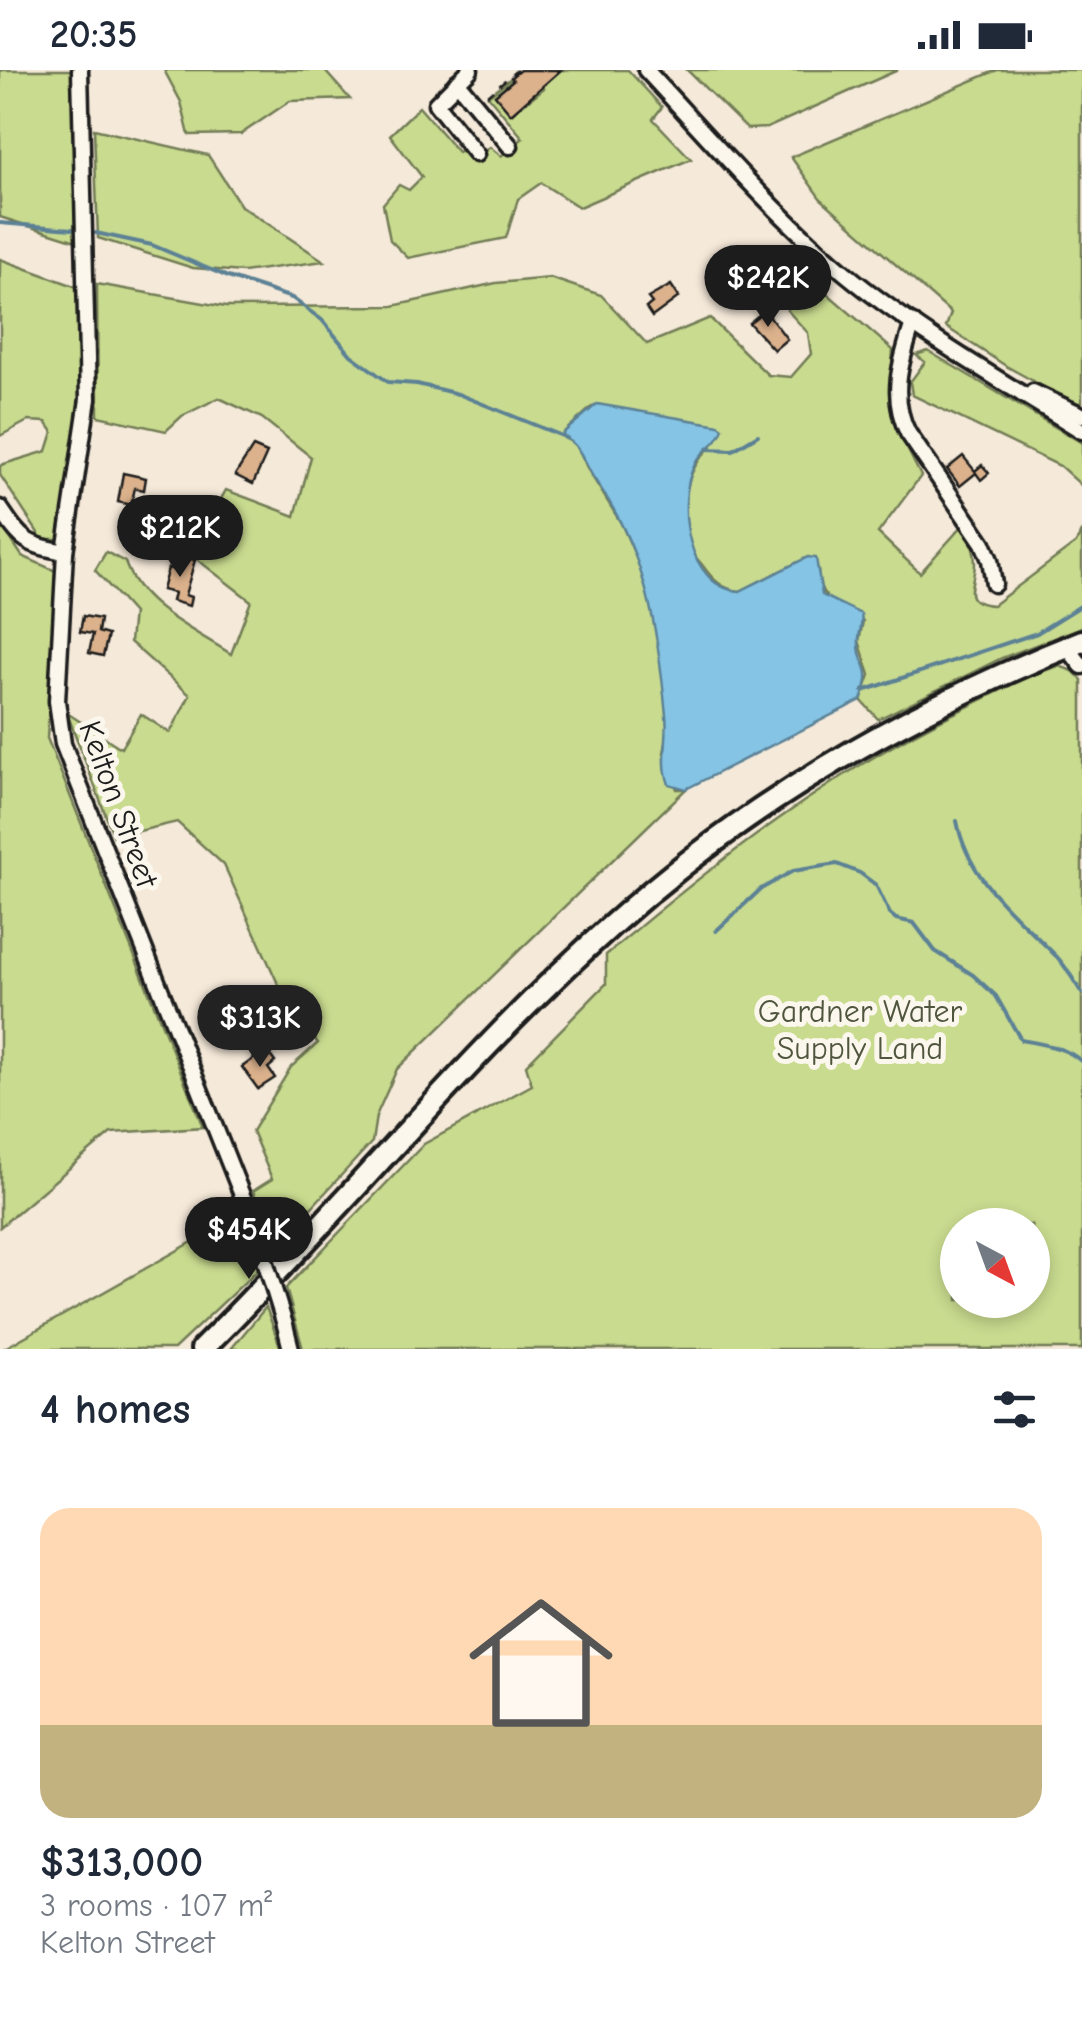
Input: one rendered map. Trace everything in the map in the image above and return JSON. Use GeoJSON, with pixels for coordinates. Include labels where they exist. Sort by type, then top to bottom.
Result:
{"type":"FeatureCollection","features":[{"type":"Feature","properties":{"kind":"highway"},"geometry":{"type":"LineString","coordinates":[[202,1349],[520,1011],[661,883],[748,818],[854,750],[955,697],[1074,644]]}},
{"type":"Feature","properties":{"kind":"street","name":"Kelton Street"},"geometry":{"type":"LineString","coordinates":[[80,70],[88,399],[65,552],[57,701],[64,744],[255,1228],[290,1349]]}},
{"type":"Feature","properties":{"kind":"street"},"geometry":{"type":"LineString","coordinates":[[470,70],[436,104],[476,154]]}},
{"type":"Feature","properties":{"kind":"street"},"geometry":{"type":"LineString","coordinates":[[646,70],[819,249],[914,324],[1082,431]]}},
{"type":"Feature","properties":{"kind":"street"},"geometry":{"type":"LineString","coordinates":[[457,82],[510,146]]}},
{"type":"Feature","properties":{"kind":"street"},"geometry":{"type":"LineString","coordinates":[[914,324],[898,377],[901,416],[908,433],[982,543],[994,584]]}},
{"type":"Feature","properties":{"kind":"street"},"geometry":{"type":"LineString","coordinates":[[949,348],[1082,415]]}},
{"type":"Feature","properties":{"kind":"street"},"geometry":{"type":"LineString","coordinates":[[0,508],[16,532],[33,546],[65,552]]}},
{"type":"Feature","properties":{"kind":"street"},"geometry":{"type":"LineString","coordinates":[[1074,644],[1082,666]]}},
{"type":"Feature","properties":{"kind":"path"},"geometry":{"type":"LineString","coordinates":[[487,94],[517,70]]}},
{"type":"Feature","properties":{"kind":"green space"},"geometry":{"type":"Polygon","coordinates":[[[0,70],[73,70],[76,241],[0,217],[0,70]]]}},
{"type":"Feature","properties":{"kind":"green space"},"geometry":{"type":"Polygon","coordinates":[[[164,70],[324,70],[350,99],[290,101],[241,134],[189,135],[181,102],[164,70]]]}},
{"type":"Feature","properties":{"kind":"green space"},"geometry":{"type":"Polygon","coordinates":[[[557,70],[628,70],[662,107],[653,119],[691,159],[579,207],[541,183],[518,199],[506,238],[408,258],[390,240],[383,204],[399,185],[409,190],[422,177],[390,135],[419,107],[458,152],[464,148],[475,159],[490,147],[501,156],[523,138],[488,96],[511,78],[495,95],[511,114],[544,88],[542,85],[557,70]]]}},
{"type":"Feature","properties":{"kind":"green space"},"geometry":{"type":"Polygon","coordinates":[[[687,70],[898,70],[767,128],[747,129],[687,70]]]}},
{"type":"Feature","properties":{"kind":"green space"},"geometry":{"type":"Polygon","coordinates":[[[997,70],[1082,70],[1082,408],[946,327],[951,313],[820,198],[791,157],[997,70]]]}},
{"type":"Feature","properties":{"kind":"green space"},"geometry":{"type":"Polygon","coordinates":[[[94,129],[208,155],[241,206],[324,261],[243,272],[193,268],[98,238],[94,129]]]}},
{"type":"Feature","properties":{"kind":"green space"},"geometry":{"type":"Polygon","coordinates":[[[0,259],[77,287],[80,398],[62,539],[42,539],[0,475],[0,466],[47,451],[53,432],[46,422],[28,421],[0,436],[0,259]]]}},
{"type":"Feature","properties":{"kind":"green space"},"geometry":{"type":"Polygon","coordinates":[[[550,278],[601,295],[647,344],[710,318],[768,375],[791,377],[811,354],[808,333],[787,310],[814,282],[893,350],[891,387],[895,415],[921,476],[878,533],[920,573],[964,524],[975,559],[972,597],[993,605],[1076,543],[1082,530],[1082,627],[1002,658],[878,719],[861,700],[870,675],[859,641],[863,621],[825,595],[818,569],[808,557],[740,591],[719,583],[692,552],[684,521],[686,493],[695,467],[711,447],[592,407],[563,433],[564,438],[577,445],[621,523],[646,580],[661,657],[668,732],[664,753],[677,789],[686,789],[397,1069],[376,1116],[372,1142],[275,1247],[253,1191],[272,1179],[252,1131],[291,1067],[318,1043],[289,1008],[224,865],[177,822],[114,837],[67,713],[121,748],[141,714],[170,733],[190,695],[130,642],[133,613],[95,570],[106,552],[125,562],[142,592],[155,604],[231,654],[251,601],[190,554],[226,490],[295,516],[311,457],[262,418],[219,398],[182,416],[166,431],[98,416],[97,284],[226,307],[393,306],[496,283],[550,278]]]}},
{"type":"Feature","properties":{"kind":"green space"},"geometry":{"type":"Polygon","coordinates":[[[928,351],[1082,443],[1082,486],[1060,466],[912,395],[910,382],[925,362],[916,355],[928,351]]]}},
{"type":"Feature","properties":{"kind":"green space"},"geometry":{"type":"Polygon","coordinates":[[[0,523],[22,556],[58,572],[47,738],[203,1127],[111,1133],[0,1227],[0,523]]]}},
{"type":"Feature","properties":{"kind":"green space","name":"Gardner Water Supply Land"},"geometry":{"type":"Polygon","coordinates":[[[1059,666],[1073,671],[1082,680],[1082,1349],[303,1349],[286,1288],[424,1144],[532,1085],[526,1065],[606,984],[606,955],[735,851],[825,788],[919,731],[1013,684],[1059,666]]]}},
{"type":"Feature","properties":{"kind":"green space"},"geometry":{"type":"Polygon","coordinates":[[[249,1210],[266,1262],[174,1349],[3,1349],[249,1210]]]}},
{"type":"Feature","properties":{"kind":"green space"},"geometry":{"type":"Polygon","coordinates":[[[266,1307],[281,1349],[231,1349],[266,1307]]]}},
{"type":"Feature","properties":{"kind":"water"},"geometry":{"type":"Polygon","coordinates":[[[597,404],[723,428],[718,439],[698,459],[689,480],[686,520],[697,560],[722,587],[740,591],[808,557],[816,558],[822,595],[861,614],[859,648],[867,679],[861,700],[686,789],[669,784],[663,683],[647,592],[612,507],[579,450],[563,433],[597,404]]]}},
{"type":"Feature","properties":{"kind":"building"},"geometry":{"type":"Polygon","coordinates":[[[520,70],[561,70],[511,114],[495,95],[520,70]]]}},
{"type":"Feature","properties":{"kind":"building"},"geometry":{"type":"Polygon","coordinates":[[[671,285],[679,297],[652,317],[646,308],[652,303],[648,298],[671,285]]]}},
{"type":"Feature","properties":{"kind":"building"},"geometry":{"type":"Polygon","coordinates":[[[765,310],[787,339],[774,350],[749,323],[765,310]]]}},
{"type":"Feature","properties":{"kind":"building"},"geometry":{"type":"Polygon","coordinates":[[[253,447],[267,453],[253,484],[235,475],[253,447]]]}},
{"type":"Feature","properties":{"kind":"building"},"geometry":{"type":"Polygon","coordinates":[[[963,456],[975,471],[982,465],[989,473],[981,480],[976,473],[960,486],[947,469],[963,456]]]}},
{"type":"Feature","properties":{"kind":"building"},"geometry":{"type":"Polygon","coordinates":[[[123,473],[146,478],[144,490],[135,488],[131,505],[118,502],[123,473]]]}},
{"type":"Feature","properties":{"kind":"building"},"geometry":{"type":"Polygon","coordinates":[[[179,556],[195,560],[185,595],[191,597],[189,606],[172,601],[174,593],[162,590],[168,568],[175,570],[179,556]]]}},
{"type":"Feature","properties":{"kind":"building"},"geometry":{"type":"Polygon","coordinates":[[[83,616],[100,619],[98,632],[108,635],[103,656],[89,653],[93,634],[80,632],[83,616]]]}},
{"type":"Feature","properties":{"kind":"building"},"geometry":{"type":"Polygon","coordinates":[[[266,1050],[275,1062],[268,1068],[275,1078],[258,1089],[242,1067],[266,1050]]]}},
{"type":"Feature","properties":{"kind":"waterway"},"geometry":{"type":"LineString","coordinates":[[0,223],[72,229]]}},
{"type":"Feature","properties":{"kind":"waterway"},"geometry":{"type":"LineString","coordinates":[[96,233],[152,245],[228,277],[292,298],[322,320],[351,355],[388,382],[458,394],[567,438]]}},
{"type":"Feature","properties":{"kind":"waterway"},"geometry":{"type":"LineString","coordinates":[[707,449],[733,450],[758,435]]}},
{"type":"Feature","properties":{"kind":"waterway"},"geometry":{"type":"LineString","coordinates":[[863,691],[1037,633],[1082,605]]}},
{"type":"Feature","properties":{"kind":"waterway"},"geometry":{"type":"LineString","coordinates":[[957,821],[971,861],[982,878],[1058,958],[1082,993]]}},
{"type":"Feature","properties":{"kind":"waterway"},"geometry":{"type":"LineString","coordinates":[[716,931],[761,889],[793,871],[837,864],[876,885],[890,914],[914,923],[935,951],[973,975],[996,996],[1021,1040],[1061,1050],[1082,1062]]}}]}
